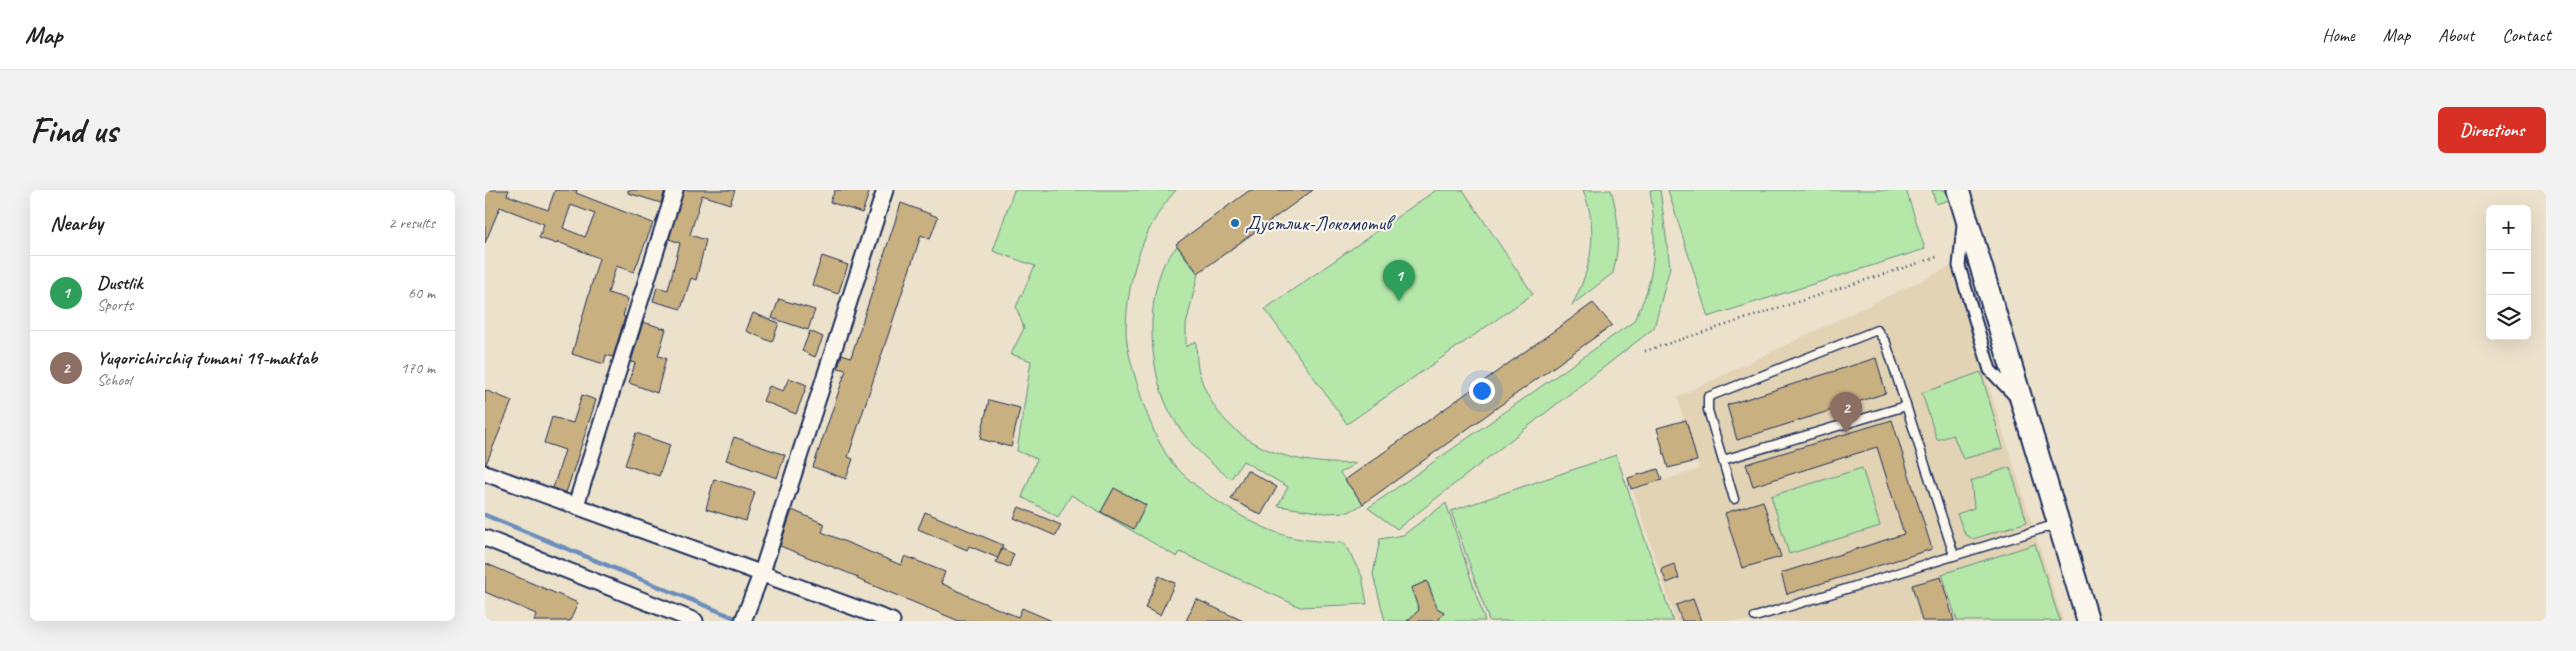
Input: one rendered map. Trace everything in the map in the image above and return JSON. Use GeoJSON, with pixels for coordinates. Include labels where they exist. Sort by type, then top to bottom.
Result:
{"type":"FeatureCollection","features":[{"type":"Feature","properties":{"kind":"main road"},"geometry":{"type":"LineString","coordinates":[[1958,190],[2088,621]]}},
{"type":"Feature","properties":{"kind":"main road"},"geometry":{"type":"LineString","coordinates":[[1969,190],[2099,621]]}},
{"type":"Feature","properties":{"kind":"street"},"geometry":{"type":"LineString","coordinates":[[576,505],[675,190]]}},
{"type":"Feature","properties":{"kind":"street"},"geometry":{"type":"LineString","coordinates":[[744,618],[762,572],[885,190]]}},
{"type":"Feature","properties":{"kind":"street"},"geometry":{"type":"LineString","coordinates":[[485,473],[762,572],[892,621]]}},
{"type":"Feature","properties":{"kind":"street"},"geometry":{"type":"LineString","coordinates":[[485,538],[695,621]]}},
{"type":"Feature","properties":{"kind":"lane"},"geometry":{"type":"LineString","coordinates":[[1734,499],[1707,410],[1708,397],[1877,330],[1886,343],[1954,556]]}},
{"type":"Feature","properties":{"kind":"lane"},"geometry":{"type":"LineString","coordinates":[[1723,460],[1906,406]]}},
{"type":"Feature","properties":{"kind":"lane"},"geometry":{"type":"LineString","coordinates":[[1755,617],[2059,523]]}},
{"type":"Feature","properties":{"kind":"path"},"geometry":{"type":"LineString","coordinates":[[1645,351],[1937,257]]}},
{"type":"Feature","properties":{"kind":"shaded area"},"geometry":{"type":"Polygon","coordinates":[[[1951,266],[2063,621],[1676,621],[1633,490],[1699,469],[1677,397],[1951,266]]]}},
{"type":"Feature","properties":{"kind":"green space"},"geometry":{"type":"Polygon","coordinates":[[[1014,190],[1176,190],[1154,221],[1139,255],[1133,273],[1127,311],[1126,338],[1129,356],[1154,432],[1166,454],[1181,473],[1228,508],[1280,534],[1301,539],[1344,543],[1362,576],[1367,604],[1300,607],[1180,552],[1177,557],[1071,495],[1058,517],[1022,497],[1037,459],[1017,451],[1031,361],[1011,354],[1024,328],[1016,307],[1035,266],[993,251],[1014,190]]]}},
{"type":"Feature","properties":{"kind":"green space"},"geometry":{"type":"Polygon","coordinates":[[[1436,190],[1463,190],[1533,294],[1347,424],[1265,309],[1436,190]]]}},
{"type":"Feature","properties":{"kind":"green space"},"geometry":{"type":"Polygon","coordinates":[[[1583,190],[1611,190],[1618,232],[1617,251],[1613,273],[1572,305],[1584,277],[1591,248],[1591,219],[1583,190]]]}},
{"type":"Feature","properties":{"kind":"green space"},"geometry":{"type":"Polygon","coordinates":[[[1650,190],[1660,190],[1670,267],[1654,328],[1397,529],[1368,508],[1633,322],[1647,291],[1651,274],[1654,224],[1650,190]]]}},
{"type":"Feature","properties":{"kind":"green space"},"geometry":{"type":"Polygon","coordinates":[[[1668,190],[1906,190],[1925,249],[1708,317],[1668,190]]]}},
{"type":"Feature","properties":{"kind":"green space"},"geometry":{"type":"Polygon","coordinates":[[[1932,190],[1946,190],[1949,200],[1936,204],[1932,190]]]}},
{"type":"Feature","properties":{"kind":"green space"},"geometry":{"type":"Polygon","coordinates":[[[1177,246],[1198,274],[1186,325],[1186,347],[1196,341],[1199,372],[1209,397],[1223,417],[1240,434],[1260,446],[1282,455],[1331,463],[1356,463],[1340,473],[1363,504],[1349,512],[1325,513],[1278,506],[1288,487],[1243,461],[1231,479],[1214,466],[1184,434],[1164,400],[1158,381],[1152,341],[1154,300],[1158,281],[1164,264],[1177,246]]]}},
{"type":"Feature","properties":{"kind":"green space"},"geometry":{"type":"Polygon","coordinates":[[[1981,372],[2003,448],[1963,459],[1953,435],[1937,440],[1922,393],[1981,372]]]}},
{"type":"Feature","properties":{"kind":"green space"},"geometry":{"type":"Polygon","coordinates":[[[1616,455],[1673,621],[1489,621],[1451,511],[1616,455]]]}},
{"type":"Feature","properties":{"kind":"green space"},"geometry":{"type":"Polygon","coordinates":[[[2010,467],[2027,522],[1973,539],[1965,534],[1957,514],[1974,508],[1971,481],[2010,467]]]}},
{"type":"Feature","properties":{"kind":"green space"},"geometry":{"type":"Polygon","coordinates":[[[1862,468],[1880,526],[1789,554],[1771,496],[1862,468]]]}},
{"type":"Feature","properties":{"kind":"green space"},"geometry":{"type":"Polygon","coordinates":[[[1446,503],[1485,621],[1385,621],[1373,574],[1380,539],[1403,535],[1446,503]]]}},
{"type":"Feature","properties":{"kind":"green space"},"geometry":{"type":"Polygon","coordinates":[[[2035,544],[2060,621],[1957,621],[1942,574],[2035,544]]]}},
{"type":"Feature","properties":{"kind":"building"},"geometry":{"type":"Polygon","coordinates":[[[485,190],[509,190],[507,195],[548,210],[555,190],[577,190],[576,193],[653,223],[634,272],[616,266],[608,293],[628,299],[623,316],[625,317],[613,357],[606,355],[604,364],[572,354],[599,258],[558,242],[557,244],[539,238],[544,224],[500,207],[485,243],[485,190]],[[571,205],[563,228],[585,237],[595,214],[571,205]]]}},
{"type":"Feature","properties":{"kind":"building"},"geometry":{"type":"Polygon","coordinates":[[[628,190],[665,190],[661,203],[628,193],[628,190]]]}},
{"type":"Feature","properties":{"kind":"building"},"geometry":{"type":"Polygon","coordinates":[[[684,190],[735,190],[730,204],[702,195],[690,235],[706,240],[696,280],[691,278],[681,309],[653,301],[657,287],[668,290],[680,243],[669,239],[684,190]]]}},
{"type":"Feature","properties":{"kind":"building"},"geometry":{"type":"Polygon","coordinates":[[[835,190],[870,190],[862,213],[830,202],[835,190]]]}},
{"type":"Feature","properties":{"kind":"building","name":"Дустлик-Локомотив"},"geometry":{"type":"Polygon","coordinates":[[[1250,190],[1313,190],[1198,273],[1176,244],[1250,190]]]}},
{"type":"Feature","properties":{"kind":"building"},"geometry":{"type":"Polygon","coordinates":[[[901,203],[938,217],[930,239],[921,235],[848,457],[853,459],[846,479],[813,467],[846,370],[838,368],[842,354],[851,357],[901,203]]]}},
{"type":"Feature","properties":{"kind":"building"},"geometry":{"type":"Polygon","coordinates":[[[822,256],[848,265],[838,294],[812,285],[822,256]]]}},
{"type":"Feature","properties":{"kind":"building"},"geometry":{"type":"Polygon","coordinates":[[[779,299],[815,310],[808,330],[772,318],[779,299]]]}},
{"type":"Feature","properties":{"kind":"building"},"geometry":{"type":"Polygon","coordinates":[[[1593,303],[1612,325],[1363,504],[1345,480],[1593,303]]]}},
{"type":"Feature","properties":{"kind":"building"},"geometry":{"type":"Polygon","coordinates":[[[753,313],[779,323],[772,342],[746,331],[753,313]]]}},
{"type":"Feature","properties":{"kind":"building"},"geometry":{"type":"Polygon","coordinates":[[[643,322],[666,329],[658,356],[666,358],[657,393],[629,383],[635,363],[631,362],[643,322]]]}},
{"type":"Feature","properties":{"kind":"building"},"geometry":{"type":"Polygon","coordinates":[[[810,331],[823,337],[815,357],[802,351],[810,331]]]}},
{"type":"Feature","properties":{"kind":"building"},"geometry":{"type":"Polygon","coordinates":[[[1876,358],[1886,393],[1737,440],[1727,405],[1876,358]]]}},
{"type":"Feature","properties":{"kind":"building"},"geometry":{"type":"Polygon","coordinates":[[[789,378],[807,385],[796,414],[763,401],[769,386],[783,391],[789,378]]]}},
{"type":"Feature","properties":{"kind":"building"},"geometry":{"type":"Polygon","coordinates":[[[485,390],[512,401],[486,464],[485,464],[485,390]]]}},
{"type":"Feature","properties":{"kind":"building"},"geometry":{"type":"Polygon","coordinates":[[[582,395],[596,400],[566,493],[553,488],[565,450],[544,443],[552,417],[573,423],[582,395]]]}},
{"type":"Feature","properties":{"kind":"building"},"geometry":{"type":"Polygon","coordinates":[[[989,400],[1020,408],[1011,447],[980,439],[989,400]]]}},
{"type":"Feature","properties":{"kind":"building"},"geometry":{"type":"Polygon","coordinates":[[[1686,420],[1697,461],[1668,468],[1657,428],[1686,420]]]}},
{"type":"Feature","properties":{"kind":"building"},"geometry":{"type":"Polygon","coordinates":[[[1892,420],[1932,549],[1787,594],[1781,573],[1904,534],[1877,447],[1753,486],[1746,464],[1892,420]]]}},
{"type":"Feature","properties":{"kind":"building"},"geometry":{"type":"Polygon","coordinates":[[[636,433],[670,445],[659,476],[625,465],[636,433]]]}},
{"type":"Feature","properties":{"kind":"building"},"geometry":{"type":"Polygon","coordinates":[[[734,437],[785,455],[777,478],[726,460],[734,437]]]}},
{"type":"Feature","properties":{"kind":"building"},"geometry":{"type":"Polygon","coordinates":[[[1658,469],[1662,480],[1631,489],[1628,478],[1658,469]]]}},
{"type":"Feature","properties":{"kind":"building"},"geometry":{"type":"Polygon","coordinates":[[[1247,470],[1277,487],[1261,515],[1231,499],[1247,470]]]}},
{"type":"Feature","properties":{"kind":"building"},"geometry":{"type":"Polygon","coordinates":[[[714,479],[755,492],[746,521],[706,509],[714,479]]]}},
{"type":"Feature","properties":{"kind":"building"},"geometry":{"type":"Polygon","coordinates":[[[1114,488],[1146,505],[1134,529],[1101,512],[1114,488]]]}},
{"type":"Feature","properties":{"kind":"building"},"geometry":{"type":"Polygon","coordinates":[[[1763,501],[1781,557],[1742,568],[1725,513],[1763,501]]]}},
{"type":"Feature","properties":{"kind":"building"},"geometry":{"type":"Polygon","coordinates":[[[1019,507],[1061,525],[1056,536],[1014,518],[1019,507]]]}},
{"type":"Feature","properties":{"kind":"building"},"geometry":{"type":"Polygon","coordinates":[[[792,510],[825,524],[822,532],[901,565],[905,556],[945,572],[941,583],[977,600],[1018,617],[1022,608],[1052,621],[959,621],[857,579],[858,577],[780,546],[792,510]]]}},
{"type":"Feature","properties":{"kind":"building"},"geometry":{"type":"Polygon","coordinates":[[[925,512],[1003,545],[998,558],[969,546],[967,550],[918,529],[925,512]]]}},
{"type":"Feature","properties":{"kind":"building"},"geometry":{"type":"Polygon","coordinates":[[[1002,549],[1014,554],[1009,567],[996,562],[1002,549]]]}},
{"type":"Feature","properties":{"kind":"building"},"geometry":{"type":"Polygon","coordinates":[[[485,563],[578,603],[570,621],[534,621],[536,614],[485,592],[485,563]]]}},
{"type":"Feature","properties":{"kind":"building"},"geometry":{"type":"Polygon","coordinates":[[[1674,564],[1679,578],[1667,583],[1661,569],[1674,564]]]}},
{"type":"Feature","properties":{"kind":"building"},"geometry":{"type":"Polygon","coordinates":[[[1159,576],[1175,583],[1160,615],[1145,608],[1159,576]]]}},
{"type":"Feature","properties":{"kind":"building"},"geometry":{"type":"Polygon","coordinates":[[[1941,577],[1954,621],[1922,621],[1912,585],[1941,577]]]}},
{"type":"Feature","properties":{"kind":"building"},"geometry":{"type":"Polygon","coordinates":[[[1427,581],[1437,608],[1444,612],[1438,621],[1407,621],[1419,610],[1411,588],[1427,581]]]}},
{"type":"Feature","properties":{"kind":"building"},"geometry":{"type":"Polygon","coordinates":[[[1196,599],[1243,621],[1186,621],[1196,599]]]}},
{"type":"Feature","properties":{"kind":"building"},"geometry":{"type":"Polygon","coordinates":[[[1693,599],[1701,621],[1682,621],[1676,605],[1693,599]]]}},
{"type":"Feature","properties":{"kind":"waterway"},"geometry":{"type":"LineString","coordinates":[[485,515],[740,620]]}},
{"type":"Feature","properties":{"kind":"place","name":"Дустлик-Локомотив"},"geometry":{"type":"Point","coordinates":[1235,223]}},
{"type":"Feature","properties":{"kind":"place","name":"Dustlik"},"geometry":{"type":"Point","coordinates":[1399,301]}},
{"type":"Feature","properties":{"kind":"place","name":"Yuqorichirchiq tumani 19-maktab"},"geometry":{"type":"Point","coordinates":[1846,433]}}]}
